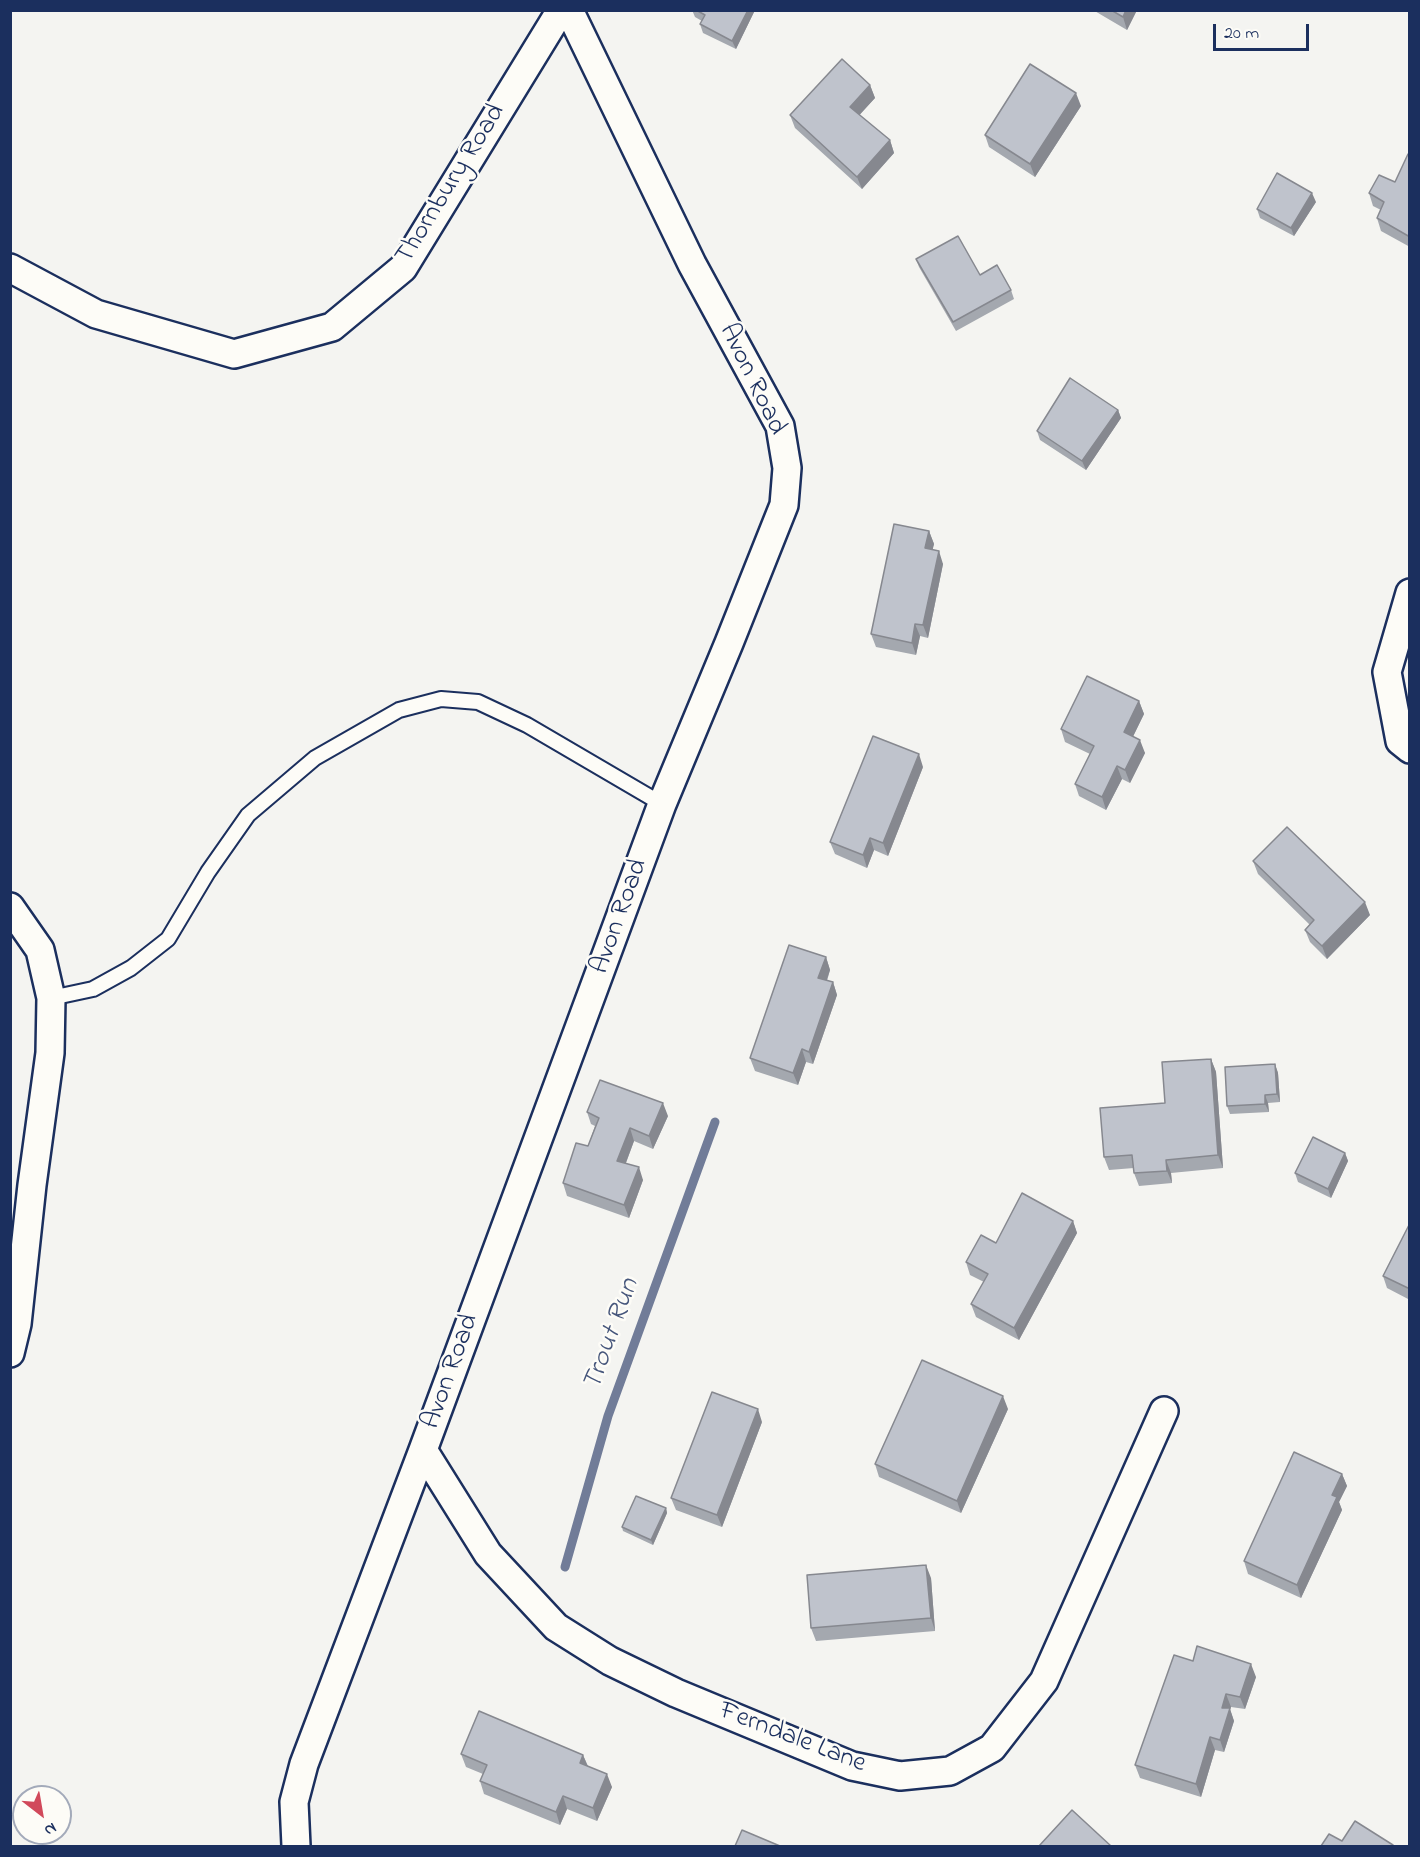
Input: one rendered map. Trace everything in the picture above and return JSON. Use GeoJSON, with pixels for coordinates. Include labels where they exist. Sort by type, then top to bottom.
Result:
{"type":"FeatureCollection","features":[{"type":"Feature","properties":{"kind":"street","name":"Thornbury Road"},"geometry":{"type":"LineString","coordinates":[[10,268],[96,314],[234,354],[332,327],[403,268],[561,10]]}},
{"type":"Feature","properties":{"kind":"street","name":"Avon Road"},"geometry":{"type":"LineString","coordinates":[[296,1846],[294,1803],[304,1764],[662,804],[784,505],[787,468],[780,426],[692,264],[569,10]]}},
{"type":"Feature","properties":{"kind":"street"},"geometry":{"type":"LineString","coordinates":[[1410,593],[1388,672],[1400,741],[1410,749]]}},
{"type":"Feature","properties":{"kind":"street"},"geometry":{"type":"LineString","coordinates":[[10,907],[40,950],[51,998],[50,1053],[32,1185],[17,1324],[10,1353]]}},
{"type":"Feature","properties":{"kind":"street","name":"Ferndale Lane"},"geometry":{"type":"LineString","coordinates":[[423,1450],[488,1554],[556,1627],[610,1661],[676,1694],[852,1766],[900,1776],[950,1770],[992,1748],[1044,1681],[1164,1411]]}},
{"type":"Feature","properties":{"kind":"lane"},"geometry":{"type":"LineString","coordinates":[[51,998],[93,989],[131,968],[168,939],[208,872],[248,815],[315,758],[399,710],[441,699],[478,702],[527,725],[662,804]]}},
{"type":"Feature","properties":{"kind":"building"},"geometry":{"type":"Polygon","coordinates":[[[696,10],[748,10],[732,41],[700,24],[705,15],[696,10]]]}},
{"type":"Feature","properties":{"kind":"building"},"geometry":{"type":"Polygon","coordinates":[[[1111,10],[1126,10],[1123,17],[1111,10]]]}},
{"type":"Feature","properties":{"kind":"building"},"geometry":{"type":"Polygon","coordinates":[[[842,59],[870,85],[850,107],[890,140],[857,177],[790,115],[842,59]]]}},
{"type":"Feature","properties":{"kind":"building"},"geometry":{"type":"Polygon","coordinates":[[[1030,64],[1076,93],[1030,164],[985,135],[1030,64]]]}},
{"type":"Feature","properties":{"kind":"building"},"geometry":{"type":"Polygon","coordinates":[[[1408,154],[1410,155],[1410,237],[1377,218],[1384,202],[1369,193],[1379,175],[1395,182],[1408,154]]]}},
{"type":"Feature","properties":{"kind":"building"},"geometry":{"type":"Polygon","coordinates":[[[1277,173],[1312,193],[1291,228],[1257,209],[1277,173]]]}},
{"type":"Feature","properties":{"kind":"building"},"geometry":{"type":"Polygon","coordinates":[[[958,236],[980,275],[997,265],[1011,290],[953,322],[916,259],[958,236]]]}},
{"type":"Feature","properties":{"kind":"building"},"geometry":{"type":"Polygon","coordinates":[[[1070,378],[1118,410],[1082,461],[1037,431],[1070,378]]]}},
{"type":"Feature","properties":{"kind":"building"},"geometry":{"type":"Polygon","coordinates":[[[894,524],[929,531],[925,548],[939,551],[923,625],[915,624],[912,643],[871,634],[894,524]]]}},
{"type":"Feature","properties":{"kind":"building"},"geometry":{"type":"Polygon","coordinates":[[[1087,676],[1139,701],[1124,732],[1140,740],[1125,770],[1117,766],[1102,797],[1075,784],[1094,746],[1061,729],[1087,676]]]}},
{"type":"Feature","properties":{"kind":"building"},"geometry":{"type":"Polygon","coordinates":[[[873,736],[919,754],[883,843],[870,838],[863,855],[830,842],[873,736]]]}},
{"type":"Feature","properties":{"kind":"building"},"geometry":{"type":"Polygon","coordinates":[[[1287,827],[1365,902],[1322,946],[1305,930],[1314,920],[1253,861],[1287,827]]]}},
{"type":"Feature","properties":{"kind":"building"},"geometry":{"type":"Polygon","coordinates":[[[789,945],[826,957],[818,978],[833,982],[809,1052],[802,1049],[793,1073],[750,1058],[789,945]]]}},
{"type":"Feature","properties":{"kind":"building"},"geometry":{"type":"Polygon","coordinates":[[[1211,1059],[1218,1155],[1166,1160],[1167,1171],[1134,1173],[1132,1155],[1104,1157],[1100,1108],[1165,1103],[1162,1062],[1211,1059]]]}},
{"type":"Feature","properties":{"kind":"building"},"geometry":{"type":"Polygon","coordinates":[[[1275,1064],[1277,1094],[1265,1095],[1265,1104],[1227,1106],[1225,1067],[1275,1064]]]}},
{"type":"Feature","properties":{"kind":"building"},"geometry":{"type":"Polygon","coordinates":[[[600,1080],[663,1103],[649,1136],[630,1128],[617,1161],[639,1167],[624,1205],[563,1183],[576,1143],[588,1146],[599,1118],[587,1112],[600,1080]]]}},
{"type":"Feature","properties":{"kind":"building"},"geometry":{"type":"Polygon","coordinates":[[[1313,1137],[1345,1153],[1328,1189],[1295,1173],[1313,1137]]]}},
{"type":"Feature","properties":{"kind":"building"},"geometry":{"type":"Polygon","coordinates":[[[1022,1193],[1073,1221],[1014,1328],[971,1304],[988,1274],[966,1262],[981,1235],[996,1243],[1022,1193]]]}},
{"type":"Feature","properties":{"kind":"building"},"geometry":{"type":"Polygon","coordinates":[[[1410,1223],[1410,1289],[1383,1276],[1410,1223]]]}},
{"type":"Feature","properties":{"kind":"building"},"geometry":{"type":"Polygon","coordinates":[[[922,1360],[1003,1396],[957,1501],[875,1464],[922,1360]]]}},
{"type":"Feature","properties":{"kind":"building"},"geometry":{"type":"Polygon","coordinates":[[[712,1392],[758,1409],[717,1515],[671,1498],[712,1392]]]}},
{"type":"Feature","properties":{"kind":"building"},"geometry":{"type":"Polygon","coordinates":[[[1294,1452],[1342,1474],[1332,1495],[1337,1497],[1297,1585],[1244,1561],[1294,1452]]]}},
{"type":"Feature","properties":{"kind":"building"},"geometry":{"type":"Polygon","coordinates":[[[636,1496],[666,1508],[651,1540],[622,1527],[636,1496]]]}},
{"type":"Feature","properties":{"kind":"building"},"geometry":{"type":"Polygon","coordinates":[[[926,1565],[931,1618],[811,1628],[807,1575],[926,1565]]]}},
{"type":"Feature","properties":{"kind":"building"},"geometry":{"type":"Polygon","coordinates":[[[1197,1646],[1251,1664],[1240,1697],[1226,1694],[1222,1708],[1230,1708],[1220,1740],[1210,1737],[1196,1784],[1135,1765],[1174,1655],[1193,1661],[1197,1646]]]}},
{"type":"Feature","properties":{"kind":"building"},"geometry":{"type":"Polygon","coordinates":[[[479,1711],[583,1755],[580,1763],[607,1774],[593,1808],[563,1796],[556,1812],[480,1781],[487,1765],[461,1754],[479,1711]]]}},
{"type":"Feature","properties":{"kind":"building"},"geometry":{"type":"Polygon","coordinates":[[[1072,1810],[1111,1846],[1039,1846],[1072,1810]]]}},
{"type":"Feature","properties":{"kind":"building"},"geometry":{"type":"Polygon","coordinates":[[[1355,1821],[1393,1845],[1321,1846],[1329,1834],[1342,1841],[1355,1821]]]}},
{"type":"Feature","properties":{"kind":"building"},"geometry":{"type":"Polygon","coordinates":[[[742,1830],[780,1846],[735,1846],[742,1830]]]}},
{"type":"Feature","properties":{"kind":"waterway","name":"Trout Run"},"geometry":{"type":"LineString","coordinates":[[565,1567],[608,1416],[715,1122]]}}]}
